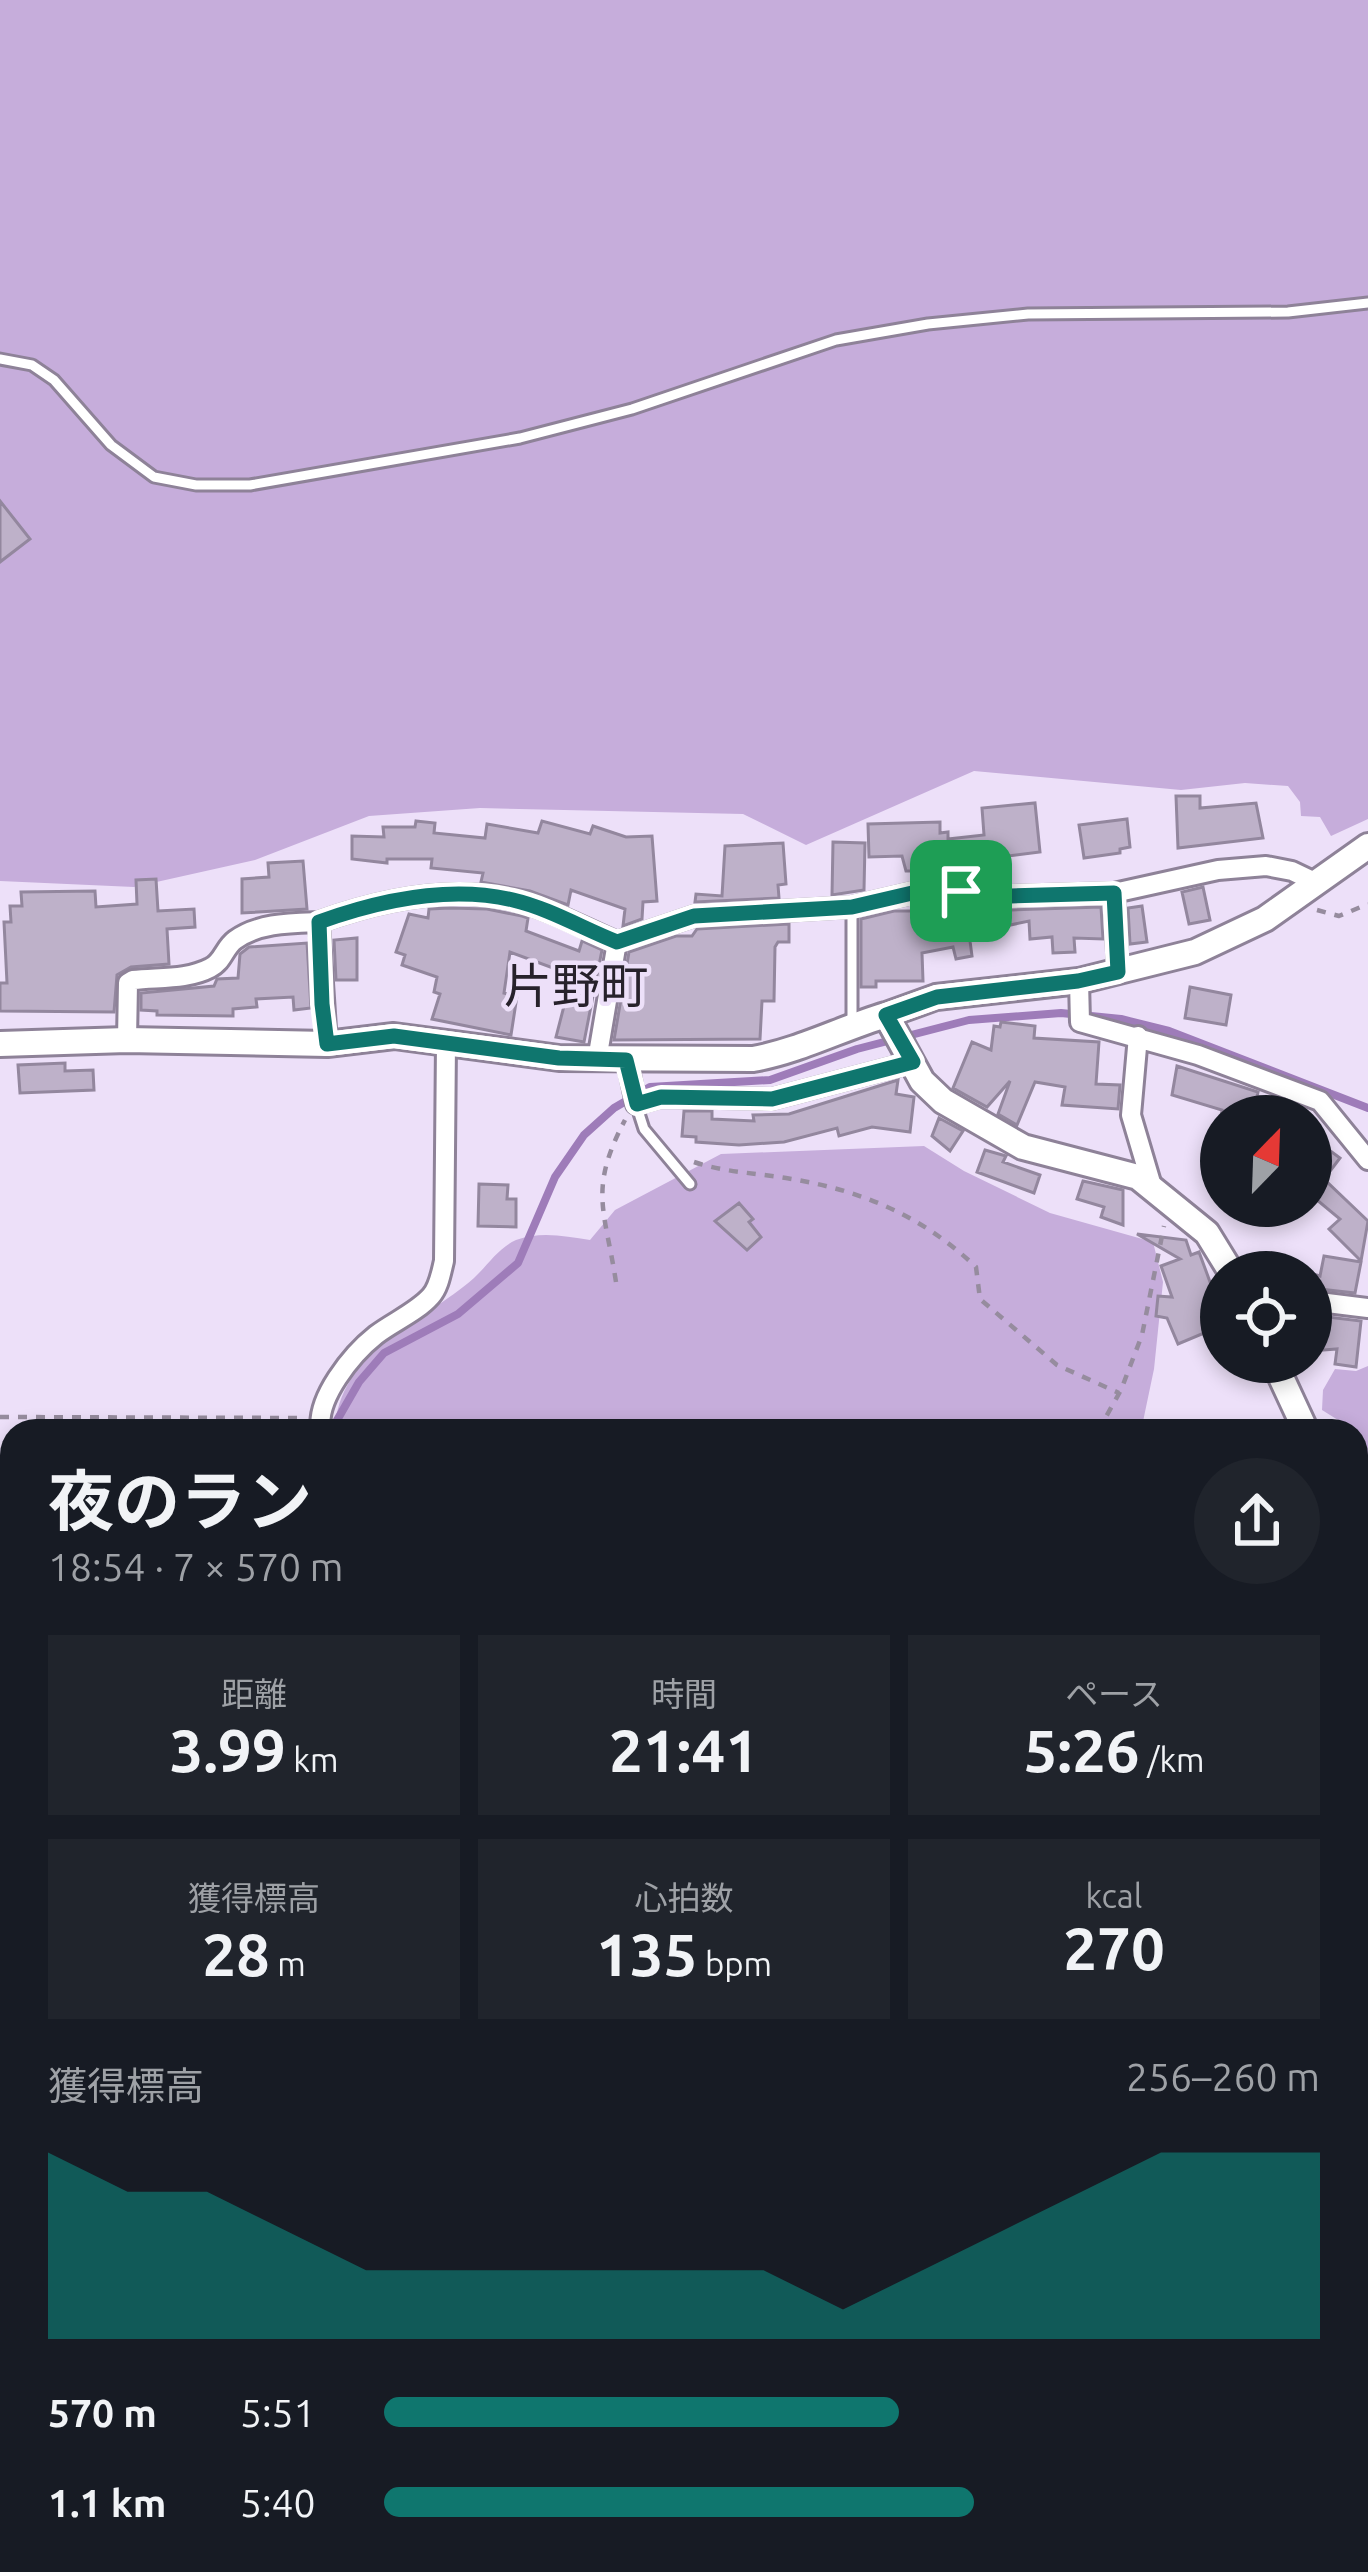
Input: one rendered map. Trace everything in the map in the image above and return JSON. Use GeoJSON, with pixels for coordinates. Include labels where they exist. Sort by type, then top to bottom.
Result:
{"type":"FeatureCollection","features":[{"type":"Feature","properties":{"kind":"main road"},"geometry":{"type":"LineString","coordinates":[[0,1044],[127,1040],[327,1044],[394,1036],[597,1060],[753,1059],[782,1054],[937,997],[1078,981],[1195,952],[1264,919],[1368,846]]}},
{"type":"Feature","properties":{"kind":"main road"},"geometry":{"type":"LineString","coordinates":[[886,1015],[922,1081],[943,1101],[991,1132],[1049,1157],[1138,1177],[1207,1233],[1219,1251]]}},
{"type":"Feature","properties":{"kind":"main road"},"geometry":{"type":"LineString","coordinates":[[1284,1383],[1300,1419]]}},
{"type":"Feature","properties":{"kind":"street"},"geometry":{"type":"LineString","coordinates":[[127,1040],[128,983],[203,971],[220,961],[231,942],[247,933],[319,922],[422,896],[464,893],[516,901],[617,942],[694,916],[852,907],[938,887],[1011,896],[1114,893],[1218,870],[1266,866],[1292,871],[1307,888]]}},
{"type":"Feature","properties":{"kind":"street"},"geometry":{"type":"LineString","coordinates":[[1114,893],[1118,972]]}},
{"type":"Feature","properties":{"kind":"street"},"geometry":{"type":"LineString","coordinates":[[319,922],[327,1044]]}},
{"type":"Feature","properties":{"kind":"street"},"geometry":{"type":"LineString","coordinates":[[597,1060],[617,942]]}},
{"type":"Feature","properties":{"kind":"street"},"geometry":{"type":"LineString","coordinates":[[1078,981],[1080,1022],[1138,1036],[1321,1101],[1368,1160]]}},
{"type":"Feature","properties":{"kind":"street"},"geometry":{"type":"LineString","coordinates":[[1138,1036],[1131,1115],[1159,1191]]}},
{"type":"Feature","properties":{"kind":"street"},"geometry":{"type":"LineString","coordinates":[[323,1419],[346,1367],[373,1337],[430,1298],[439,1282],[444,1261],[446,1043]]}},
{"type":"Feature","properties":{"kind":"street"},"geometry":{"type":"LineString","coordinates":[[626,1060],[637,1104],[661,1097],[772,1099],[913,1062]]}},
{"type":"Feature","properties":{"kind":"street"},"geometry":{"type":"LineString","coordinates":[[1332,1304],[1368,1308]]}},
{"type":"Feature","properties":{"kind":"lane"},"geometry":{"type":"LineString","coordinates":[[0,358],[32,364],[54,380],[111,445],[154,477],[179,483],[250,485],[520,438],[632,410],[836,340],[928,324],[1028,314],[1288,312],[1368,303]]}},
{"type":"Feature","properties":{"kind":"lane"},"geometry":{"type":"LineString","coordinates":[[852,907],[853,1025]]}},
{"type":"Feature","properties":{"kind":"lane"},"geometry":{"type":"LineString","coordinates":[[637,1104],[644,1129],[690,1184]]}},
{"type":"Feature","properties":{"kind":"path"},"geometry":{"type":"LineString","coordinates":[[1307,888],[1320,912],[1339,916],[1368,904]]}},
{"type":"Feature","properties":{"kind":"path"},"geometry":{"type":"LineString","coordinates":[[616,1282],[600,1185],[616,1137],[637,1104]]}},
{"type":"Feature","properties":{"kind":"path"},"geometry":{"type":"LineString","coordinates":[[656,1144],[705,1166],[807,1182],[873,1199],[912,1216],[976,1268],[980,1299],[1057,1365],[1119,1393]]}},
{"type":"Feature","properties":{"kind":"path"},"geometry":{"type":"LineString","coordinates":[[1105,1419],[1142,1335],[1162,1244],[1159,1191]]}},
{"type":"Feature","properties":{"kind":"path"},"geometry":{"type":"LineString","coordinates":[[0,1417],[80,1419]]}},
{"type":"Feature","properties":{"kind":"shaded area"},"geometry":{"type":"Polygon","coordinates":[[[0,0],[1368,0],[1368,819],[1331,836],[1320,817],[1301,816],[1300,802],[1288,786],[1245,783],[1181,790],[974,771],[806,845],[743,814],[480,808],[369,816],[255,860],[134,887],[0,881],[0,0]]]}},
{"type":"Feature","properties":{"kind":"shaded area"},"geometry":{"type":"Polygon","coordinates":[[[924,1146],[1050,1213],[1153,1242],[1163,1282],[1144,1419],[337,1419],[351,1380],[367,1359],[474,1278],[498,1252],[525,1237],[590,1240],[615,1210],[721,1154],[924,1146]]]}},
{"type":"Feature","properties":{"kind":"shaded area"},"geometry":{"type":"Polygon","coordinates":[[[1368,1366],[1368,1419],[1336,1419],[1322,1410],[1323,1390],[1332,1383],[1335,1369],[1356,1371],[1368,1366]]]}},
{"type":"Feature","properties":{"kind":"building"},"geometry":{"type":"Polygon","coordinates":[[[0,501],[30,539],[0,562],[0,501]]]}},
{"type":"Feature","properties":{"kind":"building"},"geometry":{"type":"Polygon","coordinates":[[[1176,796],[1200,796],[1200,808],[1256,803],[1263,838],[1178,848],[1176,796]]]}},
{"type":"Feature","properties":{"kind":"building"},"geometry":{"type":"Polygon","coordinates":[[[1035,803],[1040,852],[976,860],[978,878],[939,874],[919,878],[918,871],[906,871],[902,856],[869,857],[868,824],[940,822],[940,833],[948,832],[948,839],[984,835],[982,808],[1035,803]]]}},
{"type":"Feature","properties":{"kind":"building"},"geometry":{"type":"Polygon","coordinates":[[[1127,819],[1130,847],[1084,858],[1079,825],[1127,819]]]}},
{"type":"Feature","properties":{"kind":"building"},"geometry":{"type":"Polygon","coordinates":[[[416,821],[435,823],[434,833],[485,838],[487,824],[538,833],[542,821],[590,834],[593,826],[626,837],[652,836],[657,901],[643,902],[642,919],[623,926],[625,909],[571,890],[568,905],[530,891],[481,882],[483,873],[431,868],[432,859],[387,859],[387,863],[352,859],[352,836],[384,837],[383,827],[415,827],[416,821]]]}},
{"type":"Feature","properties":{"kind":"building"},"geometry":{"type":"Polygon","coordinates":[[[833,842],[865,843],[864,890],[832,895],[833,842]]]}},
{"type":"Feature","properties":{"kind":"building"},"geometry":{"type":"Polygon","coordinates":[[[783,843],[786,884],[778,885],[779,898],[695,902],[696,894],[722,896],[725,846],[783,843]]]}},
{"type":"Feature","properties":{"kind":"building"},"geometry":{"type":"Polygon","coordinates":[[[303,861],[307,909],[242,913],[242,879],[269,877],[268,863],[303,861]]]}},
{"type":"Feature","properties":{"kind":"building"},"geometry":{"type":"Polygon","coordinates":[[[156,879],[158,911],[194,909],[195,927],[167,929],[169,964],[131,967],[117,975],[114,1012],[0,1011],[0,983],[7,983],[4,922],[11,922],[10,906],[22,906],[21,892],[95,891],[96,907],[137,904],[136,880],[156,879]]]}},
{"type":"Feature","properties":{"kind":"building"},"geometry":{"type":"Polygon","coordinates":[[[1203,887],[1210,920],[1189,924],[1182,892],[1203,887]]]}},
{"type":"Feature","properties":{"kind":"building"},"geometry":{"type":"Polygon","coordinates":[[[924,904],[981,906],[981,911],[1101,907],[1103,939],[1074,938],[1075,952],[1053,953],[1052,937],[1030,939],[1029,921],[987,930],[988,937],[970,941],[972,956],[956,959],[953,947],[922,953],[923,981],[876,981],[876,987],[861,987],[861,919],[894,911],[925,911],[924,904]]]}},
{"type":"Feature","properties":{"kind":"building"},"geometry":{"type":"Polygon","coordinates":[[[1142,906],[1147,942],[1130,944],[1128,908],[1142,906]]]}},
{"type":"Feature","properties":{"kind":"building"},"geometry":{"type":"Polygon","coordinates":[[[429,909],[522,916],[528,918],[526,931],[579,951],[582,941],[602,950],[584,1042],[556,1037],[572,975],[510,952],[504,993],[517,996],[511,1035],[432,1019],[440,994],[434,992],[437,977],[402,965],[405,955],[396,952],[409,914],[428,918],[429,909]]]}},
{"type":"Feature","properties":{"kind":"building"},"geometry":{"type":"Polygon","coordinates":[[[789,924],[789,942],[778,942],[775,947],[774,1001],[762,1001],[760,1039],[614,1040],[629,952],[676,936],[692,936],[697,929],[789,924]]]}},
{"type":"Feature","properties":{"kind":"building"},"geometry":{"type":"Polygon","coordinates":[[[357,938],[357,980],[336,980],[334,940],[357,938]]]}},
{"type":"Feature","properties":{"kind":"building"},"geometry":{"type":"Polygon","coordinates":[[[307,943],[311,1008],[294,1010],[293,997],[256,999],[257,1007],[233,1009],[233,1016],[157,1015],[157,1011],[141,1010],[141,993],[214,986],[217,979],[238,978],[240,954],[249,947],[307,943]]]}},
{"type":"Feature","properties":{"kind":"building"},"geometry":{"type":"Polygon","coordinates":[[[1190,987],[1231,995],[1226,1025],[1185,1018],[1190,987]]]}},
{"type":"Feature","properties":{"kind":"building"},"geometry":{"type":"Polygon","coordinates":[[[1001,1022],[1035,1026],[1034,1038],[1099,1042],[1096,1084],[1120,1085],[1118,1109],[1062,1105],[1065,1087],[1035,1082],[1017,1125],[998,1114],[1010,1081],[987,1107],[953,1088],[972,1042],[991,1050],[994,1026],[1000,1027],[1001,1022]]]}},
{"type":"Feature","properties":{"kind":"building"},"geometry":{"type":"Polygon","coordinates":[[[65,1063],[65,1071],[93,1070],[94,1090],[20,1093],[18,1065],[65,1063]]]}},
{"type":"Feature","properties":{"kind":"building"},"geometry":{"type":"Polygon","coordinates":[[[1177,1066],[1258,1092],[1200,1095],[1200,1103],[1172,1095],[1177,1066]]]}},
{"type":"Feature","properties":{"kind":"building"},"geometry":{"type":"Polygon","coordinates":[[[898,1080],[896,1094],[914,1097],[910,1132],[872,1127],[839,1136],[837,1128],[784,1142],[739,1145],[696,1142],[696,1137],[682,1136],[684,1111],[712,1111],[712,1119],[754,1121],[753,1115],[789,1114],[898,1080]]]}},
{"type":"Feature","properties":{"kind":"building"},"geometry":{"type":"Polygon","coordinates":[[[939,1118],[963,1131],[950,1151],[932,1136],[939,1118]]]}},
{"type":"Feature","properties":{"kind":"building"},"geometry":{"type":"Polygon","coordinates":[[[985,1150],[1040,1175],[1034,1193],[977,1172],[985,1150]]]}},
{"type":"Feature","properties":{"kind":"building"},"geometry":{"type":"Polygon","coordinates":[[[1083,1181],[1123,1190],[1123,1225],[1101,1217],[1104,1207],[1077,1199],[1083,1181]]]}},
{"type":"Feature","properties":{"kind":"building"},"geometry":{"type":"Polygon","coordinates":[[[479,1184],[508,1185],[507,1199],[516,1199],[516,1227],[478,1226],[479,1184]]]}},
{"type":"Feature","properties":{"kind":"building"},"geometry":{"type":"Polygon","coordinates":[[[1332,1187],[1368,1221],[1361,1261],[1329,1229],[1340,1219],[1332,1212],[1332,1187]]]}},
{"type":"Feature","properties":{"kind":"building"},"geometry":{"type":"Polygon","coordinates":[[[739,1203],[761,1237],[747,1250],[715,1221],[739,1203]]]}},
{"type":"Feature","properties":{"kind":"building"},"geometry":{"type":"Polygon","coordinates":[[[1137,1234],[1186,1240],[1191,1255],[1199,1252],[1200,1335],[1178,1344],[1167,1318],[1156,1316],[1158,1296],[1172,1297],[1161,1266],[1180,1259],[1137,1234]]]}},
{"type":"Feature","properties":{"kind":"building"},"geometry":{"type":"Polygon","coordinates":[[[1332,1257],[1361,1262],[1355,1293],[1332,1290],[1332,1257]]]}},
{"type":"Feature","properties":{"kind":"building"},"geometry":{"type":"Polygon","coordinates":[[[1332,1318],[1361,1321],[1356,1367],[1335,1364],[1337,1349],[1332,1349],[1332,1318]]]}},
{"type":"Feature","properties":{"kind":"waterway"},"geometry":{"type":"LineString","coordinates":[[338,1419],[359,1382],[384,1353],[458,1314],[518,1263],[555,1177],[584,1135],[614,1108],[650,1087],[770,1080],[857,1049],[969,1020],[1061,1013],[1121,1019],[1169,1031],[1368,1108]]}},
{"type":"Feature","properties":{"kind":"district","name":"片野町"},"geometry":{"type":"Point","coordinates":[576,986]}},
{"type":"Feature","properties":{"kind":"route"},"geometry":{"type":"LineString","coordinates":[[938,887],[961,891],[1011,896],[1114,893],[1118,972],[937,997],[886,1015],[913,1062],[772,1099],[661,1097],[637,1104],[626,1060],[559,1058],[394,1036],[327,1044],[319,922],[337,916],[422,896],[464,893],[516,901],[617,942],[694,916],[852,907],[938,887]]}}]}
